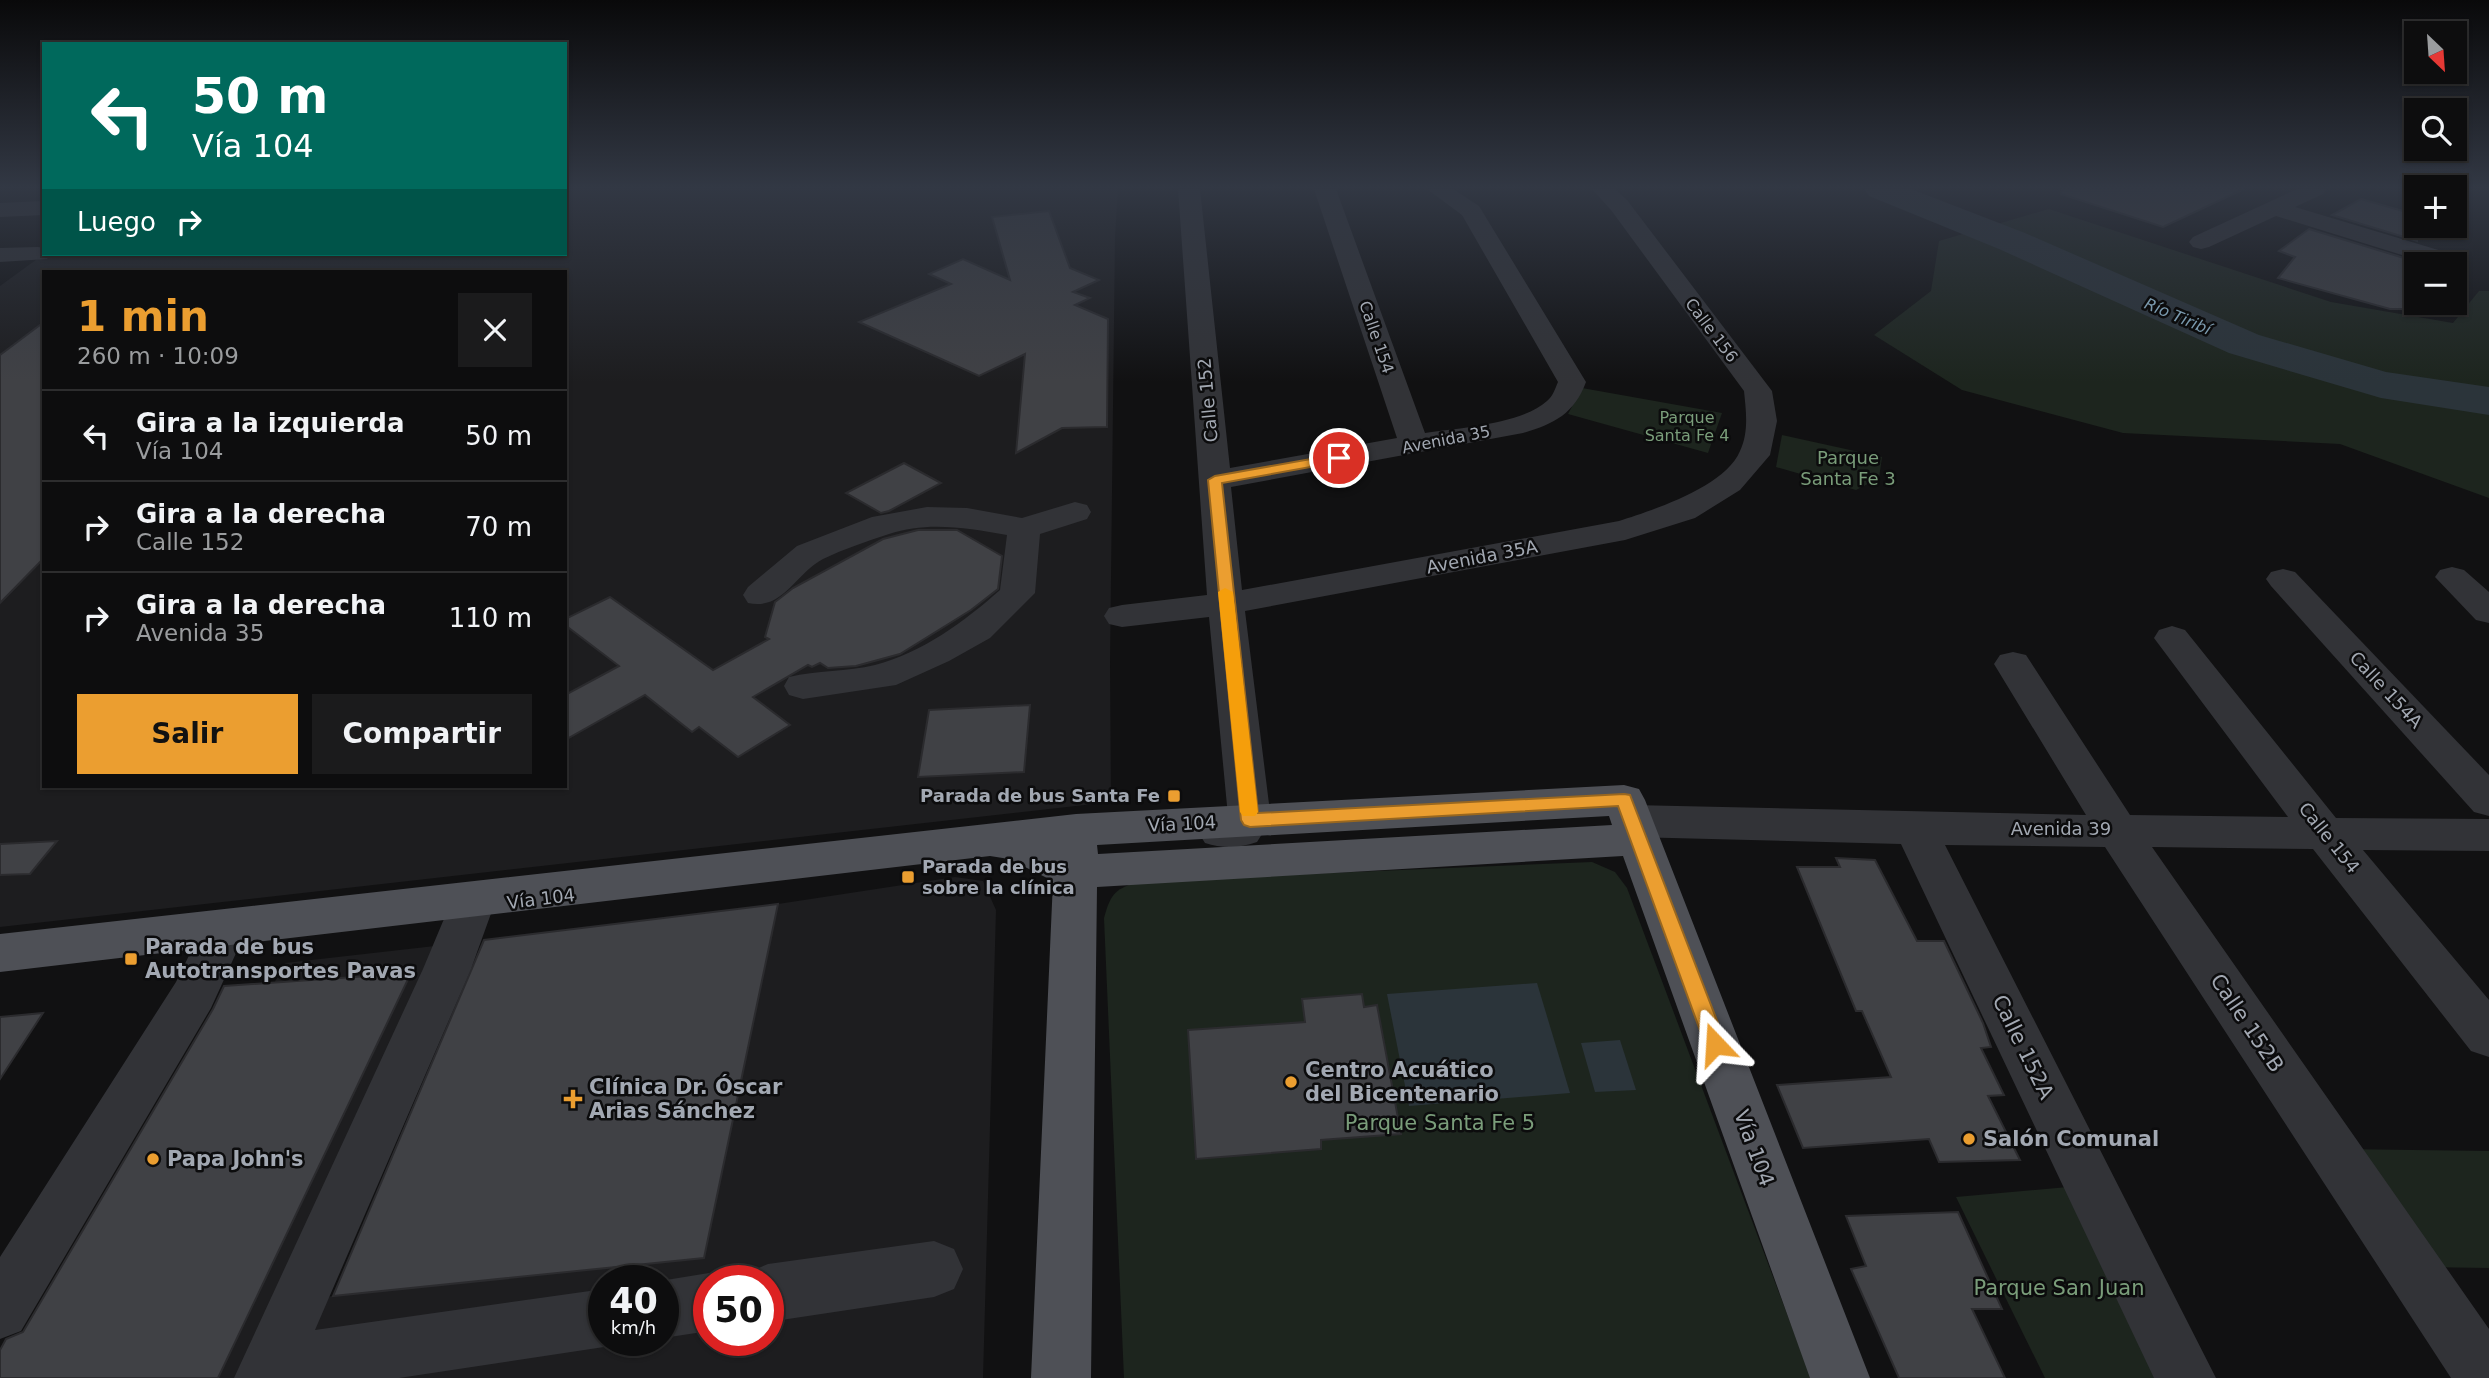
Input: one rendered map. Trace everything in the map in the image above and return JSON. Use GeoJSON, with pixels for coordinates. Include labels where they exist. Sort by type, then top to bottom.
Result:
{"type":"FeatureCollection","features":[{"type":"Feature","properties":{"kind":"main road","name":"Vía 104"},"geometry":{"type":"LineString","coordinates":[[1250,820],[1624,800],[1840,1378]]}},
{"type":"Feature","properties":{"kind":"main road","name":"Vía 104"},"geometry":{"type":"LineString","coordinates":[[0,953],[1076,847],[1636,830]]}},
{"type":"Feature","properties":{"kind":"main road","name":"Vía 104"},"geometry":{"type":"LineString","coordinates":[[0,967],[861,858],[1014,842],[1076,847]]}},
{"type":"Feature","properties":{"kind":"main road"},"geometry":{"type":"LineString","coordinates":[[1060,1378],[1076,847]]}},
{"type":"Feature","properties":{"kind":"street","name":"Calle 152"},"geometry":{"type":"LineString","coordinates":[[1195,253],[1226,604],[1250,820]]}},
{"type":"Feature","properties":{"kind":"street","name":"Calle 154"},"geometry":{"type":"LineString","coordinates":[[1347,253],[1414,445]]}},
{"type":"Feature","properties":{"kind":"street","name":"Avenida 35"},"geometry":{"type":"LineString","coordinates":[[1215,480],[1512,426],[1552,414],[1567,399],[1572,382],[1496,253]]}},
{"type":"Feature","properties":{"kind":"street","name":"Calle 156"},"geometry":{"type":"LineString","coordinates":[[1655,253],[1758,391],[1762,421],[1755,455],[1729,483]]}},
{"type":"Feature","properties":{"kind":"street"},"geometry":{"type":"LineString","coordinates":[[2379,253],[2404,262]]}},
{"type":"Feature","properties":{"kind":"street"},"geometry":{"type":"LineString","coordinates":[[0,255],[38,254]]}},
{"type":"Feature","properties":{"kind":"street","name":"Avenida 35A"},"geometry":{"type":"LineString","coordinates":[[1122,616],[1226,604],[1625,530],[1683,511],[1729,483]]}},
{"type":"Feature","properties":{"kind":"street"},"geometry":{"type":"LineString","coordinates":[[761,595],[809,553],[884,524],[927,517],[967,517],[1024,528],[1075,512]]}},
{"type":"Feature","properties":{"kind":"street"},"geometry":{"type":"LineString","coordinates":[[803,686],[883,677],[936,653],[977,630],[1017,593],[1024,528]]}},
{"type":"Feature","properties":{"kind":"street"},"geometry":{"type":"LineString","coordinates":[[2452,577],[2489,612]]}},
{"type":"Feature","properties":{"kind":"street","name":"Calle 154A"},"geometry":{"type":"LineString","coordinates":[[2283,579],[2489,801]]}},
{"type":"Feature","properties":{"kind":"street","name":"Calle 154"},"geometry":{"type":"LineString","coordinates":[[2172,638],[2489,1037]]}},
{"type":"Feature","properties":{"kind":"street","name":"Calle 152B"},"geometry":{"type":"LineString","coordinates":[[2013,664],[2117,830],[2487,1378]]}},
{"type":"Feature","properties":{"kind":"street"},"geometry":{"type":"LineString","coordinates":[[1076,847],[1242,831],[1250,820]]}},
{"type":"Feature","properties":{"kind":"street","name":"Calle 152A"},"geometry":{"type":"LineString","coordinates":[[1915,829],[2186,1378]]}},
{"type":"Feature","properties":{"kind":"street","name":"Avenida 39"},"geometry":{"type":"LineString","coordinates":[[1636,830],[2117,830],[2489,835]]}},
{"type":"Feature","properties":{"kind":"street"},"geometry":{"type":"LineString","coordinates":[[267,1372],[447,969],[470,908]]}},
{"type":"Feature","properties":{"kind":"street"},"geometry":{"type":"LineString","coordinates":[[0,1310],[194,994],[219,940]]}},
{"type":"Feature","properties":{"kind":"street"},"geometry":{"type":"LineString","coordinates":[[784,1291],[934,1269]]}},
{"type":"Feature","properties":{"kind":"street"},"geometry":{"type":"LineString","coordinates":[[267,1372],[588,1321]]}},
{"type":"Feature","properties":{"kind":"shaded area"},"geometry":{"type":"Polygon","coordinates":[[[1115,253],[1111,802],[0,927],[0,286],[42,255],[1115,253]]]}},
{"type":"Feature","properties":{"kind":"shaded area"},"geometry":{"type":"Polygon","coordinates":[[[955,877],[983,881],[996,910],[983,1378],[61,1378],[285,963],[479,941],[324,1297],[588,1270],[588,1356],[679,1356],[679,1265],[636,1265],[704,1258],[778,904],[955,877]]]}},
{"type":"Feature","properties":{"kind":"shaded area"},"geometry":{"type":"Polygon","coordinates":[[[1537,983],[1570,1093],[1409,1106],[1387,994],[1537,983]]]}},
{"type":"Feature","properties":{"kind":"shaded area"},"geometry":{"type":"Polygon","coordinates":[[[1620,1040],[1636,1090],[1595,1092],[1581,1043],[1620,1040]]]}},
{"type":"Feature","properties":{"kind":"green space"},"geometry":{"type":"Polygon","coordinates":[[[1937,253],[2183,253],[2331,302],[2453,323],[2460,315],[2467,315],[2467,306],[2479,291],[2489,291],[2489,498],[2340,444],[2123,433],[1962,390],[1874,335],[1931,291],[1937,253]]]}},
{"type":"Feature","properties":{"kind":"green space","name":"Parque Santa Fe 4"},"geometry":{"type":"Polygon","coordinates":[[[1582,388],[1722,413],[1708,453],[1568,414],[1582,388]]]}},
{"type":"Feature","properties":{"kind":"green space","name":"Parque Santa Fe 3"},"geometry":{"type":"Polygon","coordinates":[[[1782,435],[1882,457],[1879,478],[1856,490],[1776,467],[1782,435]]]}},
{"type":"Feature","properties":{"kind":"green space","name":"Parque Santa Fe 5"},"geometry":{"type":"Polygon","coordinates":[[[1592,862],[1615,872],[1627,888],[1811,1378],[1124,1378],[1104,918],[1112,897],[1125,886],[1140,881],[1592,862]]]}},
{"type":"Feature","properties":{"kind":"green space"},"geometry":{"type":"Polygon","coordinates":[[[2339,1149],[2489,1151],[2489,1268],[2422,1267],[2339,1149]]]}},
{"type":"Feature","properties":{"kind":"green space","name":"Parque San Juan"},"geometry":{"type":"Polygon","coordinates":[[[2068,1187],[2163,1378],[2045,1378],[1956,1197],[2068,1187]]]}},
{"type":"Feature","properties":{"kind":"building"},"geometry":{"type":"Polygon","coordinates":[[[1002,253],[1065,253],[1070,268],[1099,280],[1073,292],[1090,298],[1075,305],[1108,319],[1107,427],[1062,428],[1016,453],[1025,354],[979,376],[859,322],[951,284],[929,274],[963,259],[1010,280],[1002,253]]]}},
{"type":"Feature","properties":{"kind":"building"},"geometry":{"type":"Polygon","coordinates":[[[2285,253],[2389,253],[2404,258],[2404,309],[2390,309],[2278,278],[2295,257],[2285,253]]]}},
{"type":"Feature","properties":{"kind":"building"},"geometry":{"type":"Polygon","coordinates":[[[42,324],[42,560],[0,603],[0,355],[42,324]]]}},
{"type":"Feature","properties":{"kind":"building"},"geometry":{"type":"Polygon","coordinates":[[[904,463],[941,483],[881,513],[846,493],[904,463]]]}},
{"type":"Feature","properties":{"kind":"building"},"geometry":{"type":"Polygon","coordinates":[[[918,530],[957,530],[1002,556],[998,589],[971,610],[900,654],[856,666],[828,668],[820,663],[812,667],[808,665],[753,697],[790,725],[738,757],[699,727],[692,732],[645,695],[567,739],[567,694],[619,666],[567,627],[567,618],[610,597],[713,670],[769,639],[765,637],[775,602],[793,588],[883,539],[918,530]]]}},
{"type":"Feature","properties":{"kind":"building"},"geometry":{"type":"Polygon","coordinates":[[[1030,705],[1024,772],[918,777],[929,710],[1030,705]]]}},
{"type":"Feature","properties":{"kind":"building"},"geometry":{"type":"Polygon","coordinates":[[[57,841],[30,874],[0,875],[0,844],[57,841]]]}},
{"type":"Feature","properties":{"kind":"building"},"geometry":{"type":"Polygon","coordinates":[[[1836,858],[1875,860],[1917,941],[1944,941],[1983,1023],[1991,1047],[1981,1048],[2004,1095],[1988,1096],[2020,1160],[1939,1162],[1929,1139],[1803,1148],[1777,1085],[1891,1077],[1862,1011],[1856,1011],[1797,867],[1840,867],[1836,858]]]}},
{"type":"Feature","properties":{"kind":"building","name":"Clínica Dr. Óscar Arias Sánchez"},"geometry":{"type":"Polygon","coordinates":[[[778,904],[704,1258],[636,1265],[588,1265],[588,1270],[333,1296],[484,940],[778,904]]]}},
{"type":"Feature","properties":{"kind":"building"},"geometry":{"type":"Polygon","coordinates":[[[411,973],[218,1378],[0,1378],[0,1350],[6,1339],[23,1332],[224,986],[411,973]]]}},
{"type":"Feature","properties":{"kind":"building","name":"Centro Acuático del Bicentenario"},"geometry":{"type":"Polygon","coordinates":[[[1362,994],[1364,1007],[1377,1005],[1401,1134],[1321,1140],[1321,1149],[1196,1159],[1188,1030],[1305,1022],[1302,999],[1362,994]]]}},
{"type":"Feature","properties":{"kind":"building"},"geometry":{"type":"Polygon","coordinates":[[[43,1013],[0,1079],[0,1017],[43,1013]]]}},
{"type":"Feature","properties":{"kind":"building"},"geometry":{"type":"Polygon","coordinates":[[[1958,1212],[2002,1309],[1972,1309],[2005,1378],[1899,1378],[1851,1269],[1866,1266],[1846,1216],[1958,1212]]]}},
{"type":"Feature","properties":{"kind":"waterway","name":"Río Tiribí"},"geometry":{"type":"LineString","coordinates":[[2040,253],[2244,344],[2381,385],[2489,401]]}},
{"type":"Feature","properties":{"kind":"slow traffic"},"geometry":{"type":"LineString","coordinates":[[1225,592],[1249,812]]}},
{"type":"Feature","properties":{"kind":"place","name":"Parada de bus Santa Fe"},"geometry":{"type":"Point","coordinates":[1174,796]}},
{"type":"Feature","properties":{"kind":"place","name":"Parada de bus sobre la clínica"},"geometry":{"type":"Point","coordinates":[908,877]}},
{"type":"Feature","properties":{"kind":"place","name":"Parada de bus Autotransportes Pavas"},"geometry":{"type":"Point","coordinates":[131,959]}},
{"type":"Feature","properties":{"kind":"place","name":"Centro Acuático del Bicentenario"},"geometry":{"type":"Point","coordinates":[1291,1082]}},
{"type":"Feature","properties":{"kind":"place","name":"Clínica Dr. Óscar Arias Sánchez"},"geometry":{"type":"Point","coordinates":[573,1099]}},
{"type":"Feature","properties":{"kind":"place","name":"Salón Comunal"},"geometry":{"type":"Point","coordinates":[1969,1139]}},
{"type":"Feature","properties":{"kind":"place","name":"Papa John's"},"geometry":{"type":"Point","coordinates":[153,1159]}},
{"type":"Feature","properties":{"kind":"route"},"geometry":{"type":"LineString","coordinates":[[1339,458],[1215,480],[1250,820],[1624,800],[1715,1044]]}}]}
